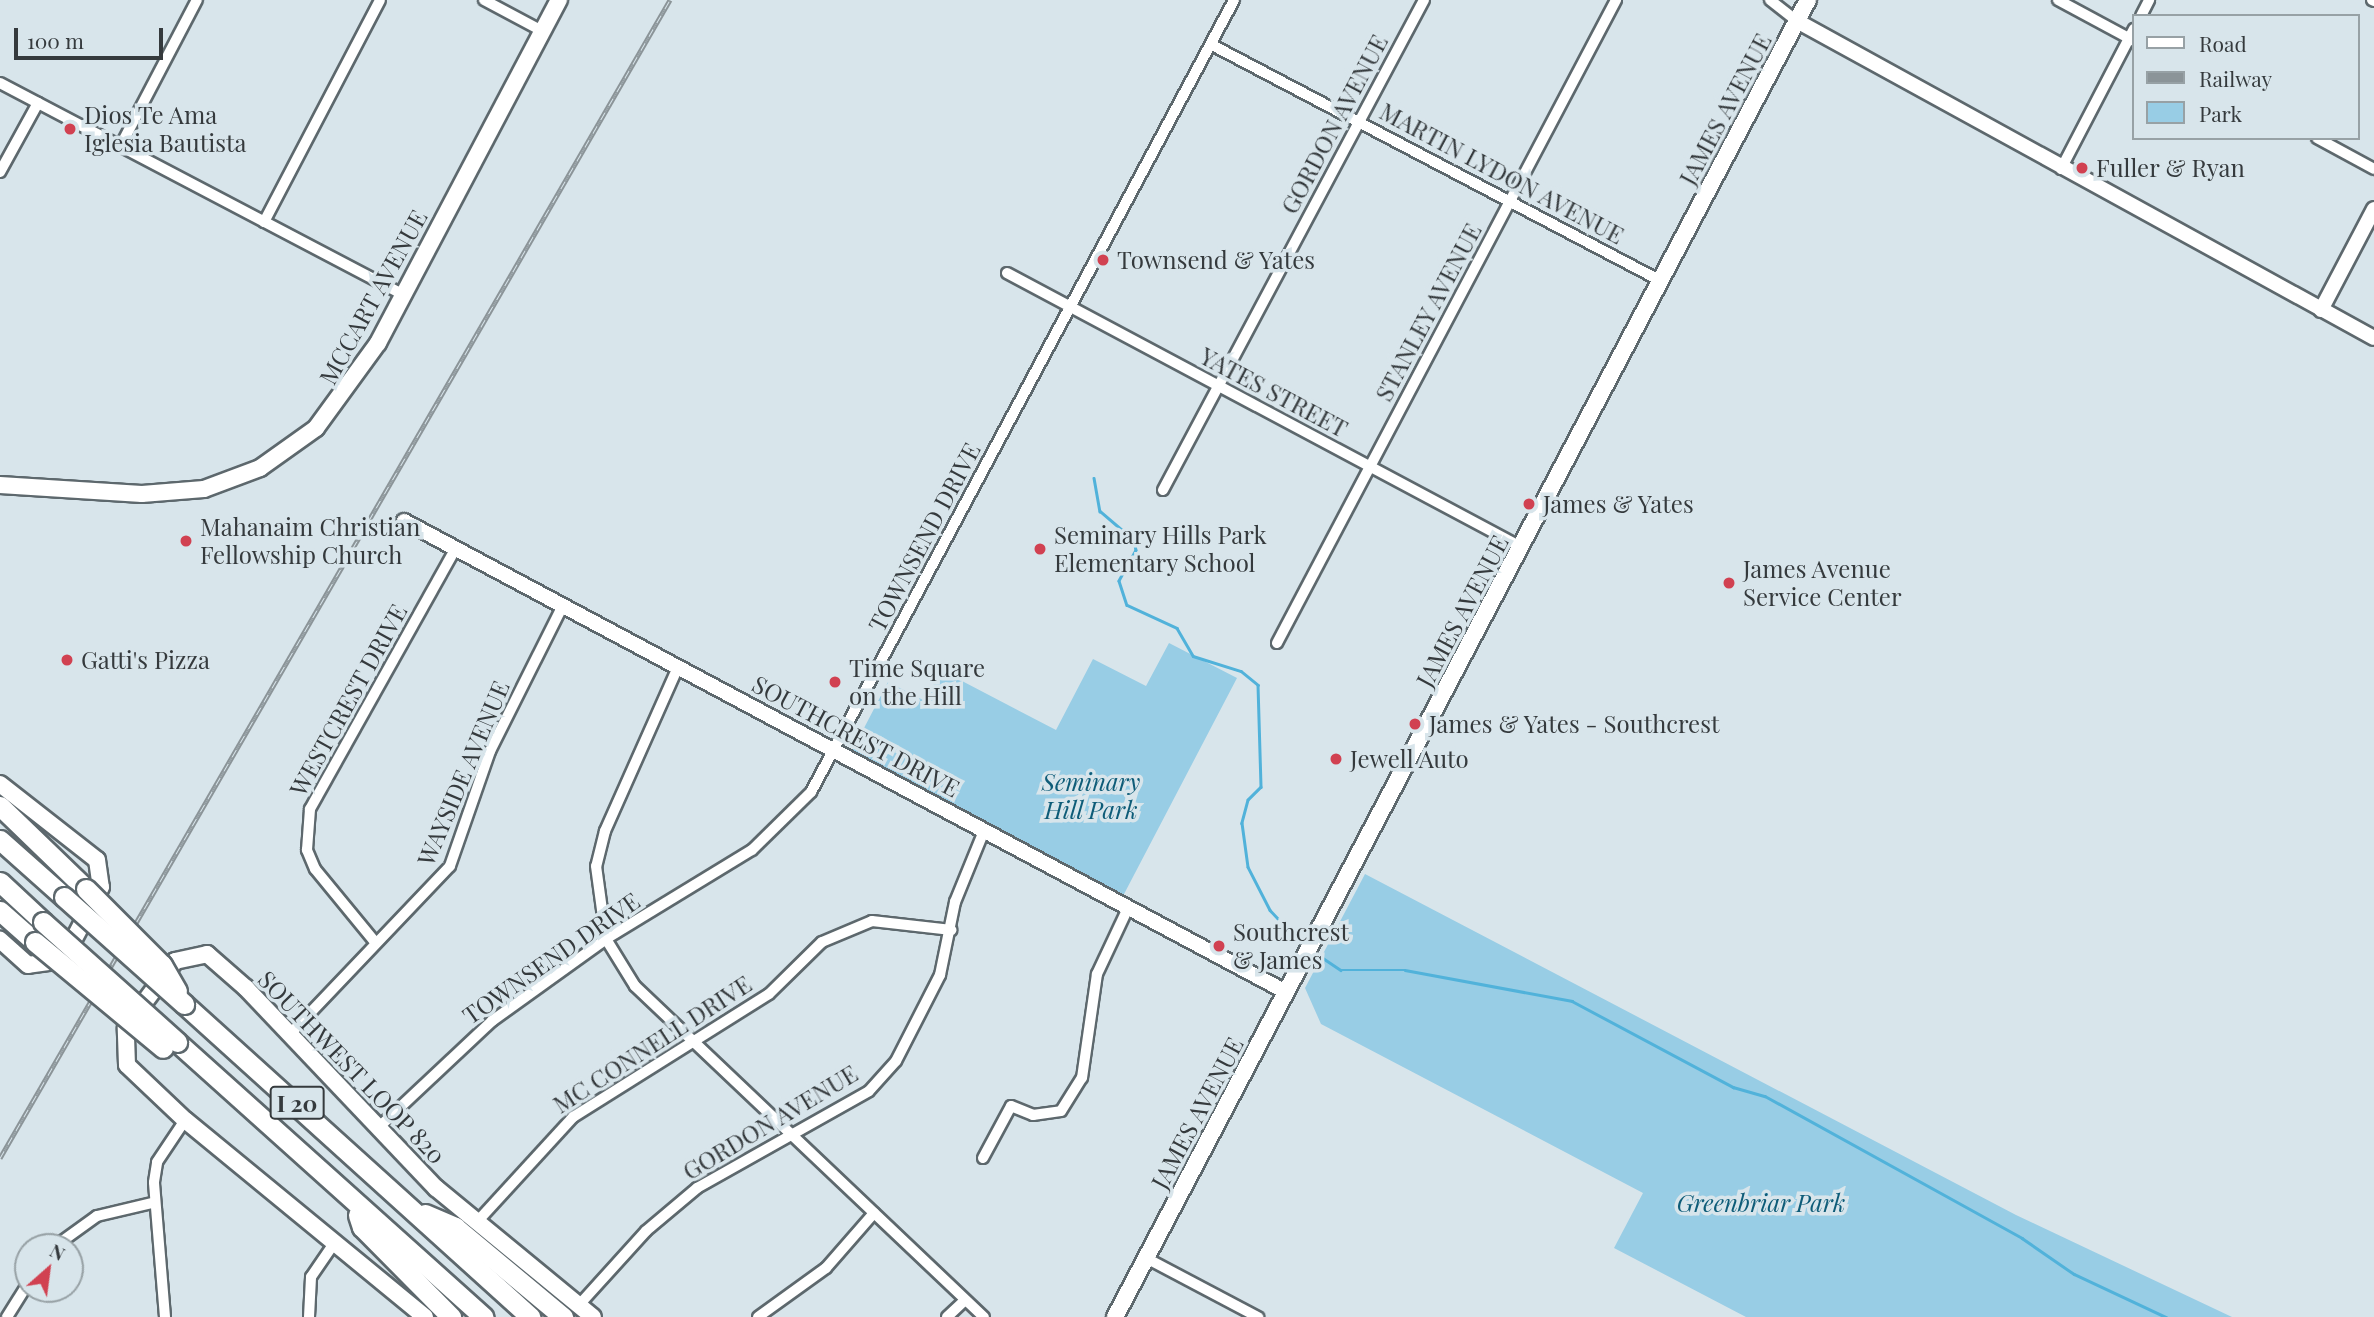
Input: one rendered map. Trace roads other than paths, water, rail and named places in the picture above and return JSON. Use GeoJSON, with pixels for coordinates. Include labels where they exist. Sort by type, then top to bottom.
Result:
{"type":"FeatureCollection","features":[{"type":"Feature","properties":{"kind":"highway"},"geometry":{"type":"LineString","coordinates":[[0,806],[162,965],[184,1004]]}},
{"type":"Feature","properties":{"kind":"highway","name":"I 20"},"geometry":{"type":"LineString","coordinates":[[0,839],[531,1317]]}},
{"type":"Feature","properties":{"kind":"highway","name":"I 20"},"geometry":{"type":"LineString","coordinates":[[0,882],[170,1045],[205,1068],[354,1204],[484,1317]]}},
{"type":"Feature","properties":{"kind":"highway"},"geometry":{"type":"LineString","coordinates":[[0,911],[35,942],[170,1045]]}},
{"type":"Feature","properties":{"kind":"highway"},"geometry":{"type":"LineString","coordinates":[[354,1204],[362,1227],[451,1317]]}},
{"type":"Feature","properties":{"kind":"highway"},"geometry":{"type":"LineString","coordinates":[[407,1205],[455,1227],[571,1311]]}},
{"type":"Feature","properties":{"kind":"main road","name":"MCCART AVENUE"},"geometry":{"type":"LineString","coordinates":[[0,485],[178,492],[260,468],[336,408],[402,294],[559,0]]}},
{"type":"Feature","properties":{"kind":"main road","name":"JAMES AVENUE"},"geometry":{"type":"LineString","coordinates":[[1115,1317],[1808,0]]}},
{"type":"Feature","properties":{"kind":"main road"},"geometry":{"type":"LineString","coordinates":[[0,784],[97,860],[101,887],[63,960],[28,965],[0,940]]}},
{"type":"Feature","properties":{"kind":"main road","name":"SOUTHWEST LOOP 820"},"geometry":{"type":"LineString","coordinates":[[425,1317],[184,1120],[130,1069],[123,1049],[126,1027],[175,961],[207,954],[292,1032],[377,1129],[476,1223],[571,1311],[593,1317]]}},
{"type":"Feature","properties":{"kind":"street"},"geometry":{"type":"LineString","coordinates":[[120,146],[197,0]]}},
{"type":"Feature","properties":{"kind":"street"},"geometry":{"type":"LineString","coordinates":[[264,222],[380,0]]}},
{"type":"Feature","properties":{"kind":"street"},"geometry":{"type":"LineString","coordinates":[[484,0],[542,31]]}},
{"type":"Feature","properties":{"kind":"street","name":"TOWNSEND DRIVE"},"geometry":{"type":"LineString","coordinates":[[377,1129],[492,1021],[607,939],[775,832],[811,792],[1234,0]]}},
{"type":"Feature","properties":{"kind":"street","name":"GORDON AVENUE"},"geometry":{"type":"LineString","coordinates":[[1163,490],[1424,0]]}},
{"type":"Feature","properties":{"kind":"street","name":"STANLEY AVENUE"},"geometry":{"type":"LineString","coordinates":[[1277,643],[1616,0]]}},
{"type":"Feature","properties":{"kind":"street"},"geometry":{"type":"LineString","coordinates":[[1770,0],[1797,20],[2061,169],[2374,338]]}},
{"type":"Feature","properties":{"kind":"street"},"geometry":{"type":"LineString","coordinates":[[2058,0],[2132,36]]}},
{"type":"Feature","properties":{"kind":"street"},"geometry":{"type":"LineString","coordinates":[[2061,169],[2132,38]]}},
{"type":"Feature","properties":{"kind":"street","name":"MARTIN LYDON AVENUE"},"geometry":{"type":"LineString","coordinates":[[1212,45],[1661,281]]}},
{"type":"Feature","properties":{"kind":"street"},"geometry":{"type":"LineString","coordinates":[[0,83],[402,294]]}},
{"type":"Feature","properties":{"kind":"street"},"geometry":{"type":"LineString","coordinates":[[0,172],[38,103]]}},
{"type":"Feature","properties":{"kind":"street"},"geometry":{"type":"LineString","coordinates":[[2321,140],[2374,169]]}},
{"type":"Feature","properties":{"kind":"street"},"geometry":{"type":"LineString","coordinates":[[2321,310],[2374,209]]}},
{"type":"Feature","properties":{"kind":"street","name":"YATES STREET"},"geometry":{"type":"LineString","coordinates":[[1007,273],[1521,547]]}},
{"type":"Feature","properties":{"kind":"street","name":"SOUTHCREST DRIVE"},"geometry":{"type":"LineString","coordinates":[[404,521],[1286,992]]}},
{"type":"Feature","properties":{"kind":"street","name":"WESTCREST DRIVE"},"geometry":{"type":"LineString","coordinates":[[375,942],[315,869],[307,850],[310,809],[456,548]]}},
{"type":"Feature","properties":{"kind":"street","name":"WAYSIDE AVENUE"},"geometry":{"type":"LineString","coordinates":[[292,1032],[450,866],[490,751],[563,605]]}},
{"type":"Feature","properties":{"kind":"street"},"geometry":{"type":"LineString","coordinates":[[678,667],[605,831],[596,866],[607,939],[635,986],[984,1317]]}},
{"type":"Feature","properties":{"kind":"street","name":"GORDON AVENUE"},"geometry":{"type":"LineString","coordinates":[[571,1311],[668,1210],[869,1091],[896,1061],[940,975],[955,902],[985,831]]}},
{"type":"Feature","properties":{"kind":"street"},"geometry":{"type":"LineString","coordinates":[[983,1158],[1011,1105],[1033,1115],[1061,1111],[1082,1078],[1097,974],[1128,908]]}},
{"type":"Feature","properties":{"kind":"street","name":"MC CONNELL DRIVE"},"geometry":{"type":"LineString","coordinates":[[476,1223],[573,1117],[696,1044],[845,931],[872,921],[906,920],[951,930]]}},
{"type":"Feature","properties":{"kind":"street"},"geometry":{"type":"LineString","coordinates":[[165,1317],[152,1203],[157,1162],[184,1120]]}},
{"type":"Feature","properties":{"kind":"street"},"geometry":{"type":"LineString","coordinates":[[73,1233],[97,1216],[152,1203]]}},
{"type":"Feature","properties":{"kind":"street"},"geometry":{"type":"LineString","coordinates":[[758,1317],[826,1268],[874,1213]]}},
{"type":"Feature","properties":{"kind":"street"},"geometry":{"type":"LineString","coordinates":[[309,1317],[311,1277],[335,1242]]}},
{"type":"Feature","properties":{"kind":"street"},"geometry":{"type":"LineString","coordinates":[[1146,1258],[1258,1317]]}},
{"type":"Feature","properties":{"kind":"street"},"geometry":{"type":"LineString","coordinates":[[947,1317],[965,1300]]}},
{"type":"Feature","properties":{"kind":"waterway"},"geometry":{"type":"LineString","coordinates":[[1094,478],[1100,511],[1134,540],[1136,550],[1119,581],[1127,605],[1177,628],[1193,656],[1241,671],[1258,685],[1261,787],[1248,800],[1242,823],[1248,867],[1270,910],[1294,936]]}},
{"type":"Feature","properties":{"kind":"waterway"},"geometry":{"type":"LineString","coordinates":[[1320,956],[1341,970],[1405,970],[1572,1001],[1733,1087],[1765,1096],[2022,1238],[2074,1274],[2166,1317]]}},
{"type":"Feature","properties":{"kind":"railway"},"geometry":{"type":"LineString","coordinates":[[0,1158],[670,0]]}},
{"type":"Feature","properties":{"kind":"place","name":"Dios Te Ama Iglesia Bautista"},"geometry":{"type":"Point","coordinates":[70,129]}},
{"type":"Feature","properties":{"kind":"place","name":"Fuller & Ryan"},"geometry":{"type":"Point","coordinates":[2082,168]}},
{"type":"Feature","properties":{"kind":"place","name":"Townsend & Yates"},"geometry":{"type":"Point","coordinates":[1103,260]}},
{"type":"Feature","properties":{"kind":"place","name":"James & Yates"},"geometry":{"type":"Point","coordinates":[1529,504]}},
{"type":"Feature","properties":{"kind":"place","name":"Mahanaim Christian Fellowship Church"},"geometry":{"type":"Point","coordinates":[186,541]}},
{"type":"Feature","properties":{"kind":"place","name":"Seminary Hills Park Elementary School"},"geometry":{"type":"Point","coordinates":[1040,549]}},
{"type":"Feature","properties":{"kind":"place","name":"James Avenue Service Center"},"geometry":{"type":"Point","coordinates":[1729,583]}},
{"type":"Feature","properties":{"kind":"place","name":"Gatti's Pizza"},"geometry":{"type":"Point","coordinates":[67,660]}},
{"type":"Feature","properties":{"kind":"place","name":"Time Square on the Hill"},"geometry":{"type":"Point","coordinates":[835,682]}},
{"type":"Feature","properties":{"kind":"place","name":"James & Yates - Southcrest"},"geometry":{"type":"Point","coordinates":[1415,724]}},
{"type":"Feature","properties":{"kind":"place","name":"Jewell Auto"},"geometry":{"type":"Point","coordinates":[1336,759]}},
{"type":"Feature","properties":{"kind":"place","name":"Southcrest & James"},"geometry":{"type":"Point","coordinates":[1219,946]}},
{"type":"Feature","properties":{"kind":"park label","name":"Seminary Hill Park"},"geometry":{"type":"Point","coordinates":[1091,796]}},
{"type":"Feature","properties":{"kind":"park label","name":"Greenbriar Park"},"geometry":{"type":"Point","coordinates":[1761,1203]}}]}
